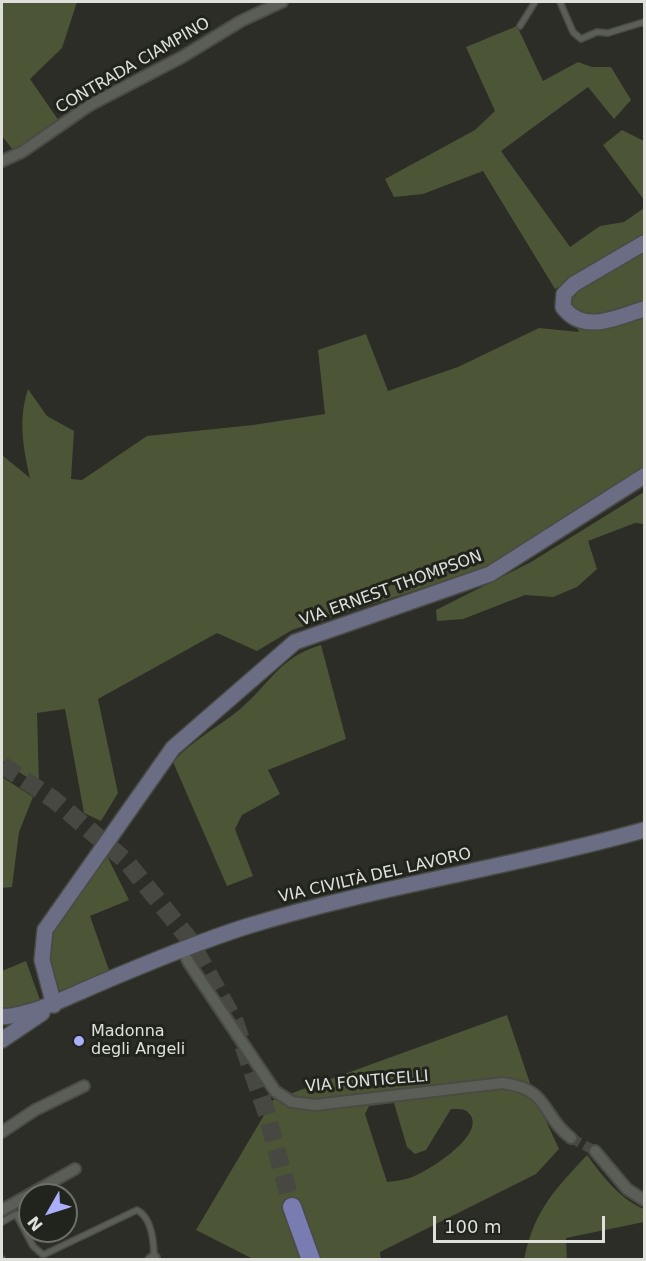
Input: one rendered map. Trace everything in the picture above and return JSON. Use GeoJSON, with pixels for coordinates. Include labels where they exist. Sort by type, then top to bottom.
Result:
{"type":"FeatureCollection","features":[{"type":"Feature","properties":{"kind":"main road"},"geometry":{"type":"LineString","coordinates":[[292,1207],[310,1260]]}},
{"type":"Feature","properties":{"kind":"street","name":"CONTRADA CIAMPINO"},"geometry":{"type":"LineString","coordinates":[[2,161],[22,152],[90,105],[182,57],[241,21],[282,2]]}},
{"type":"Feature","properties":{"kind":"street"},"geometry":{"type":"LineString","coordinates":[[645,243],[574,284],[564,294],[563,307],[570,316],[591,323],[600,323],[645,309]]}},
{"type":"Feature","properties":{"kind":"street","name":"VIA ERNEST THOMPSON"},"geometry":{"type":"LineString","coordinates":[[54,1005],[42,960],[45,930],[173,748],[295,642],[490,574],[645,476]]}},
{"type":"Feature","properties":{"kind":"street","name":"VIA CIVILTÀ DEL LAVORO"},"geometry":{"type":"LineString","coordinates":[[2,1040],[54,1005],[90,987],[245,927],[329,902],[591,845],[645,830]]}},
{"type":"Feature","properties":{"kind":"street","name":"VIA FONTICELLI"},"geometry":{"type":"LineString","coordinates":[[183,951],[275,1091],[292,1102],[315,1105],[503,1083],[524,1086],[538,1097],[556,1123],[571,1138]]}},
{"type":"Feature","properties":{"kind":"street","name":"VIA CIVILTÀ DEL LAVORO"},"geometry":{"type":"LineString","coordinates":[[2,1017],[54,1005]]}},
{"type":"Feature","properties":{"kind":"street"},"geometry":{"type":"LineString","coordinates":[[2,1017],[4,1024],[2,1040]]}},
{"type":"Feature","properties":{"kind":"street"},"geometry":{"type":"LineString","coordinates":[[2,1132],[35,1110],[84,1086]]}},
{"type":"Feature","properties":{"kind":"street"},"geometry":{"type":"LineString","coordinates":[[595,1152],[627,1189],[645,1200]]}},
{"type":"Feature","properties":{"kind":"street"},"geometry":{"type":"LineString","coordinates":[[2,1210],[75,1169]]}},
{"type":"Feature","properties":{"kind":"lane"},"geometry":{"type":"LineString","coordinates":[[520,26],[536,2]]}},
{"type":"Feature","properties":{"kind":"lane"},"geometry":{"type":"LineString","coordinates":[[560,2],[573,32],[581,39],[597,32],[608,33],[645,22]]}},
{"type":"Feature","properties":{"kind":"lane"},"geometry":{"type":"LineString","coordinates":[[2,1222],[16,1214],[33,1246],[43,1255],[137,1210],[145,1217],[154,1242],[152,1259]]}},
{"type":"Feature","properties":{"kind":"green space"},"geometry":{"type":"Polygon","coordinates":[[[2,2],[77,2],[62,48],[30,79],[59,121],[13,150],[2,136],[2,2]]]}},
{"type":"Feature","properties":{"kind":"green space"},"geometry":{"type":"Polygon","coordinates":[[[517,26],[543,81],[578,62],[592,67],[611,67],[631,100],[614,119],[588,87],[501,151],[570,247],[600,226],[624,222],[644,208],[644,239],[555,289],[483,171],[423,194],[394,197],[385,179],[475,130],[495,111],[466,47],[517,26]]]}},
{"type":"Feature","properties":{"kind":"green space"},"geometry":{"type":"Polygon","coordinates":[[[622,130],[644,141],[644,200],[603,145],[622,130]]]}},
{"type":"Feature","properties":{"kind":"green space"},"geometry":{"type":"Polygon","coordinates":[[[644,248],[644,482],[485,568],[292,630],[257,651],[217,633],[98,699],[118,793],[101,821],[84,813],[65,709],[37,713],[39,785],[2,761],[2,455],[30,478],[25,456],[22,422],[28,389],[47,416],[74,431],[71,479],[82,480],[147,436],[253,425],[325,414],[318,350],[366,334],[388,391],[458,367],[539,328],[579,332],[567,304],[571,291],[644,248]]]}},
{"type":"Feature","properties":{"kind":"green space"},"geometry":{"type":"Polygon","coordinates":[[[644,492],[644,524],[635,523],[588,541],[597,569],[577,587],[553,597],[525,595],[463,619],[437,621],[436,610],[531,562],[644,492]]]}},
{"type":"Feature","properties":{"kind":"green space"},"geometry":{"type":"Polygon","coordinates":[[[321,645],[346,739],[268,770],[280,794],[242,815],[235,829],[253,876],[227,886],[173,762],[196,741],[239,710],[285,664],[307,650],[321,645]]]}},
{"type":"Feature","properties":{"kind":"green space"},"geometry":{"type":"Polygon","coordinates":[[[2,777],[33,797],[19,832],[12,887],[2,888],[2,777]]]}},
{"type":"Feature","properties":{"kind":"green space"},"geometry":{"type":"Polygon","coordinates":[[[106,854],[129,900],[90,916],[110,973],[60,992],[46,951],[49,936],[106,854]]]}},
{"type":"Feature","properties":{"kind":"green space"},"geometry":{"type":"Polygon","coordinates":[[[26,961],[40,1000],[9,1009],[2,1007],[2,971],[26,961]]]}},
{"type":"Feature","properties":{"kind":"green space"},"geometry":{"type":"Polygon","coordinates":[[[507,1015],[534,1095],[559,1149],[536,1174],[380,1252],[381,1259],[253,1259],[196,1230],[273,1100],[507,1015]],[[394,1103],[369,1106],[365,1114],[387,1182],[407,1179],[451,1153],[469,1134],[473,1124],[471,1116],[465,1110],[451,1109],[426,1150],[415,1154],[407,1147],[394,1103]]]}},
{"type":"Feature","properties":{"kind":"green space"},"geometry":{"type":"Polygon","coordinates":[[[587,1155],[620,1193],[644,1209],[644,1222],[566,1238],[567,1259],[524,1259],[534,1227],[547,1202],[587,1155]]]}},
{"type":"Feature","properties":{"kind":"tunnel"},"geometry":{"type":"LineString","coordinates":[[2,765],[53,799],[126,861],[189,939],[235,1022],[266,1111],[292,1207]]}},
{"type":"Feature","properties":{"kind":"tunnel"},"geometry":{"type":"LineString","coordinates":[[571,1138],[595,1151]]}},
{"type":"Feature","properties":{"kind":"place","name":"Madonna degli Angeli"},"geometry":{"type":"Point","coordinates":[79,1041]}}]}
